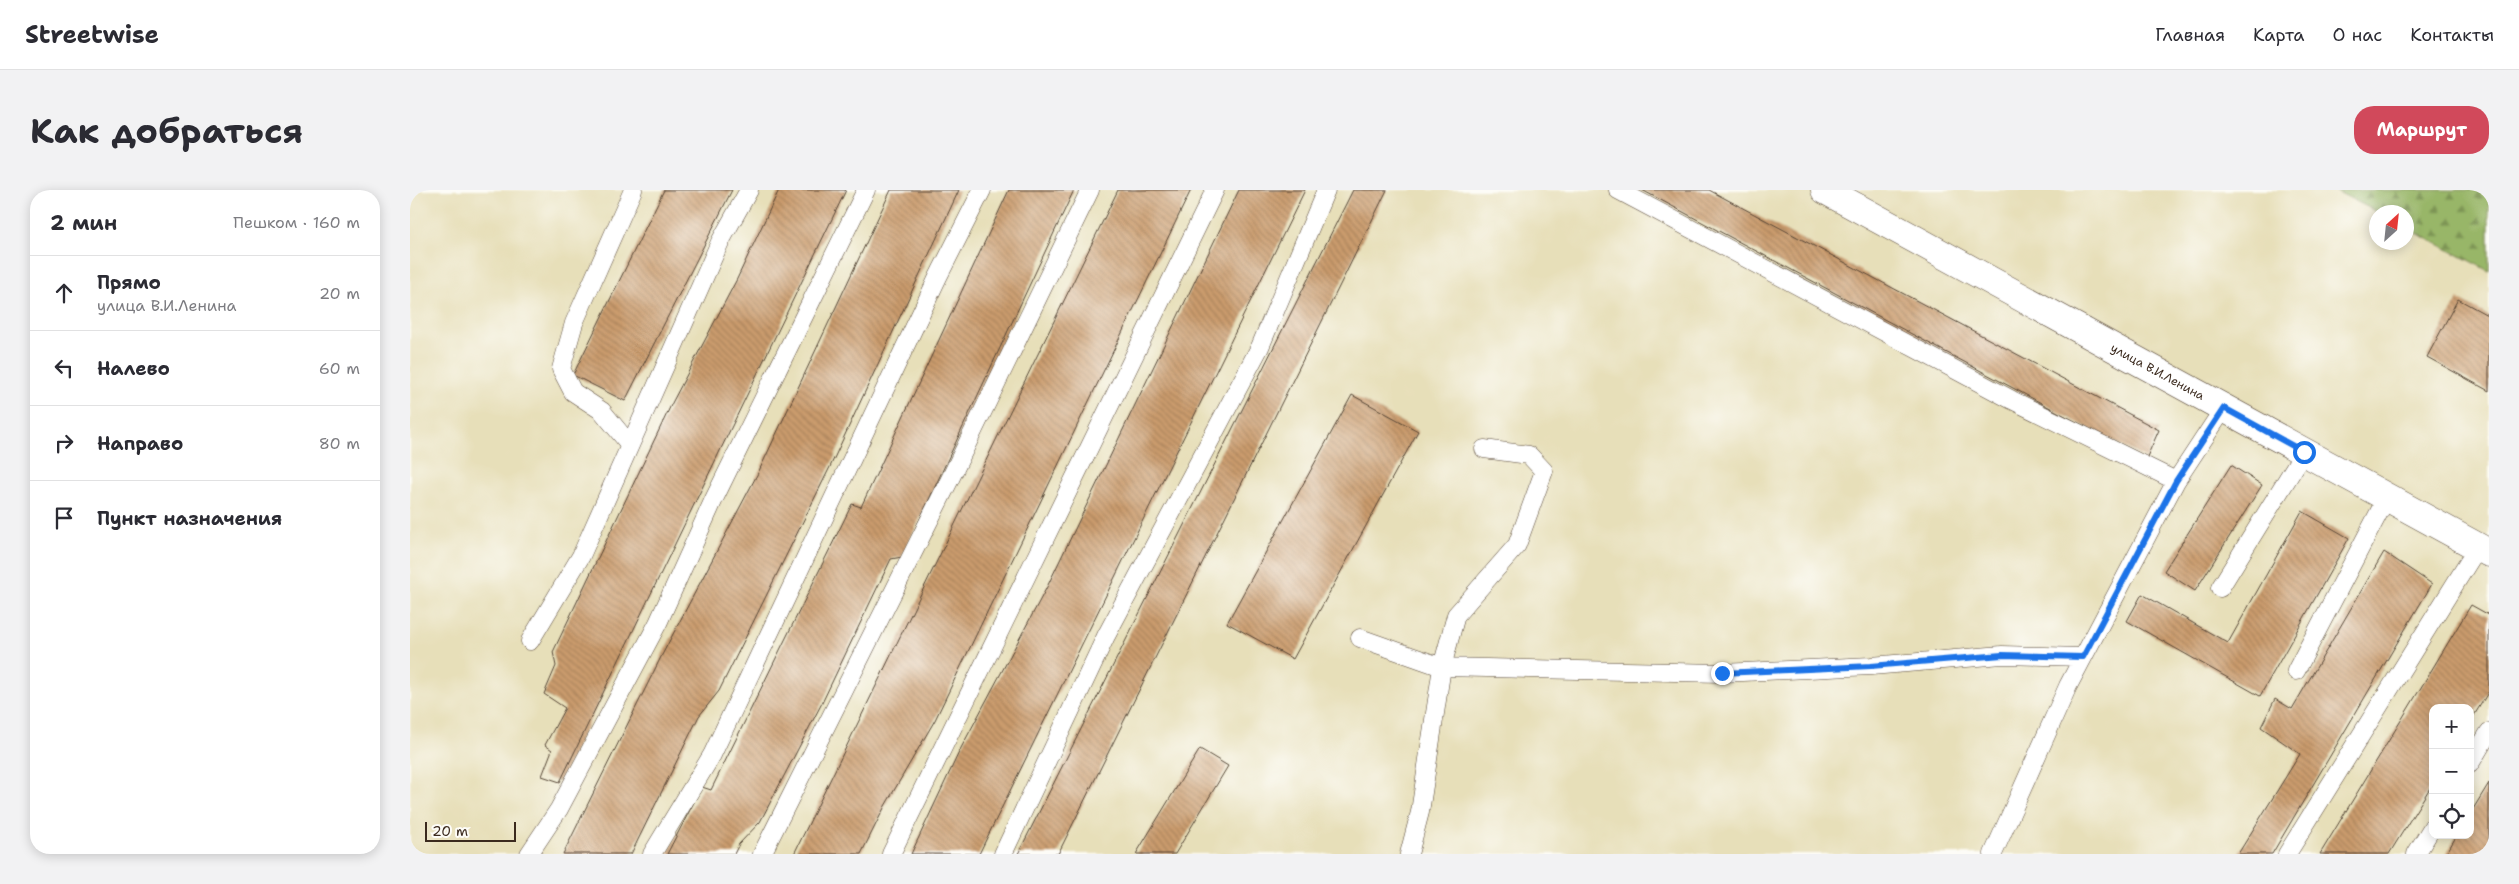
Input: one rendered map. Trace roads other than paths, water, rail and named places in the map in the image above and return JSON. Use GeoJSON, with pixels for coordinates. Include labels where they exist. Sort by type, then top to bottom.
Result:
{"type":"FeatureCollection","features":[{"type":"Feature","properties":{"kind":"main road","name":"улица В.И.Ленина"},"geometry":{"type":"LineString","coordinates":[[1825,190],[2483,550]]}},
{"type":"Feature","properties":{"kind":"lane"},"geometry":{"type":"LineString","coordinates":[[630,445],[602,411],[573,392],[561,369],[574,323],[633,190]]}},
{"type":"Feature","properties":{"kind":"lane"},"geometry":{"type":"LineString","coordinates":[[530,641],[581,556],[720,242],[749,190]]}},
{"type":"Feature","properties":{"kind":"lane"},"geometry":{"type":"LineString","coordinates":[[530,854],[559,808],[658,623],[714,499],[866,190]]}},
{"type":"Feature","properties":{"kind":"lane"},"geometry":{"type":"LineString","coordinates":[[652,854],[712,754],[938,277],[982,190]]}},
{"type":"Feature","properties":{"kind":"lane"},"geometry":{"type":"LineString","coordinates":[[762,854],[951,478],[1090,190]]}},
{"type":"Feature","properties":{"kind":"lane"},"geometry":{"type":"LineString","coordinates":[[891,854],[1215,190]]}},
{"type":"Feature","properties":{"kind":"lane"},"geometry":{"type":"LineString","coordinates":[[1003,854],[1106,636],[1260,347],[1326,190]]}},
{"type":"Feature","properties":{"kind":"lane"},"geometry":{"type":"LineString","coordinates":[[1618,190],[2012,400],[2176,481]]}},
{"type":"Feature","properties":{"kind":"lane"},"geometry":{"type":"LineString","coordinates":[[1992,854],[2083,657],[2176,481],[2224,408]]}},
{"type":"Feature","properties":{"kind":"lane"},"geometry":{"type":"LineString","coordinates":[[1409,854],[1420,812],[1442,667],[1456,615],[1517,545],[1544,471],[1529,454],[1484,449]]}},
{"type":"Feature","properties":{"kind":"lane"},"geometry":{"type":"LineString","coordinates":[[2220,588],[2304,452]]}},
{"type":"Feature","properties":{"kind":"lane"},"geometry":{"type":"LineString","coordinates":[[2296,671],[2387,497]]}},
{"type":"Feature","properties":{"kind":"lane"},"geometry":{"type":"LineString","coordinates":[[2287,854],[2483,550]]}},
{"type":"Feature","properties":{"kind":"lane"},"geometry":{"type":"LineString","coordinates":[[1360,638],[1442,667],[1722,673],[1871,666],[2002,655],[2083,657]]}},
{"type":"Feature","properties":{"kind":"lane"},"geometry":{"type":"LineString","coordinates":[[2474,757],[2489,732]]}},
{"type":"Feature","properties":{"kind":"lane"},"geometry":{"type":"LineString","coordinates":[[2416,854],[2429,833]]}}]}
